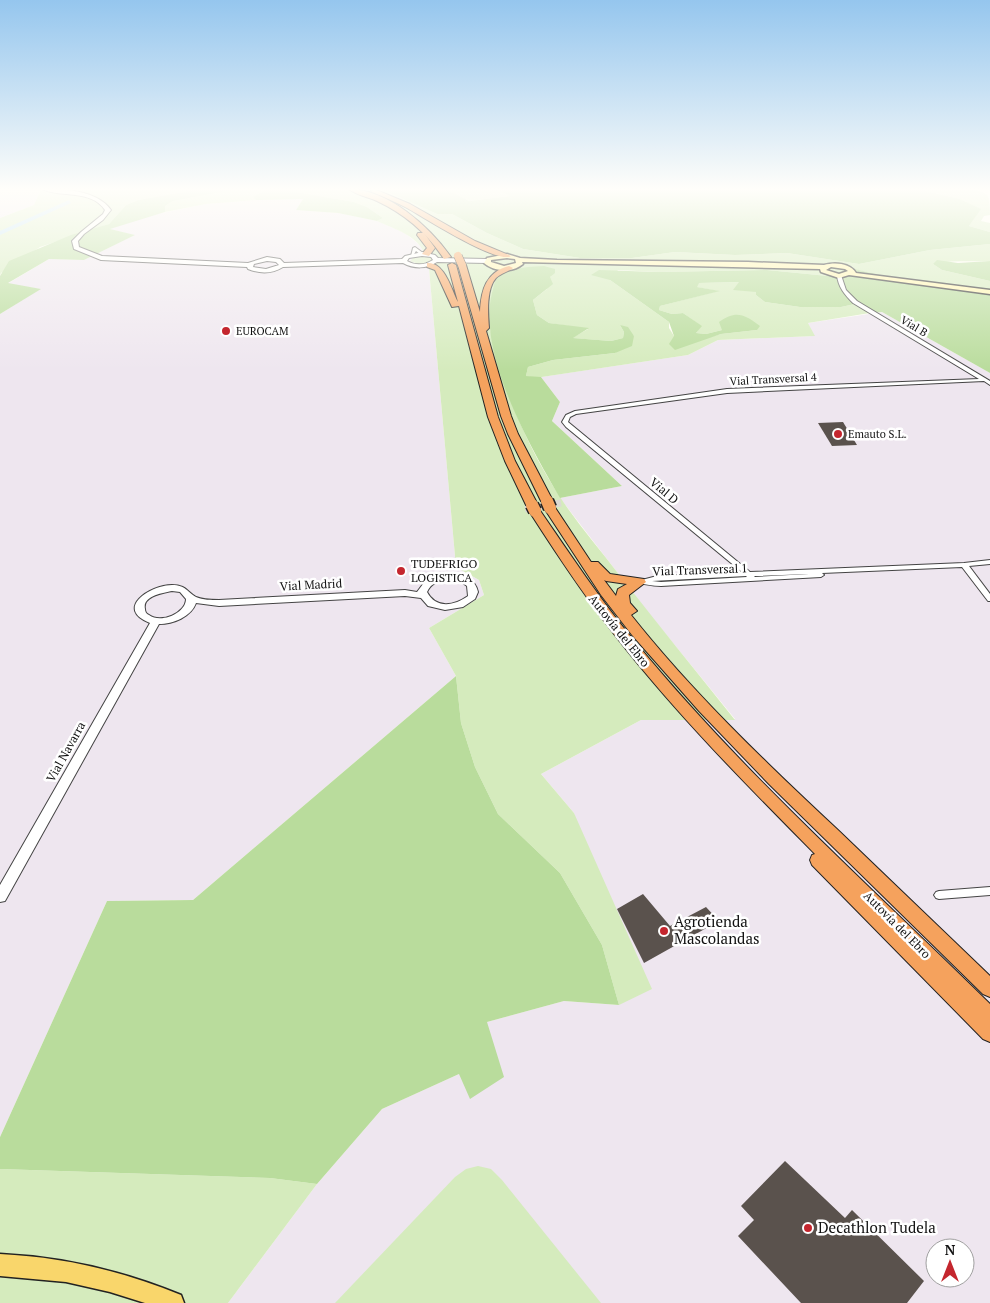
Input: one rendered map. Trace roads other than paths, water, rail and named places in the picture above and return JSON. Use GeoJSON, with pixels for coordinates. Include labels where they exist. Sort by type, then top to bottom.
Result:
{"type":"FeatureCollection","features":[{"type":"Feature","properties":{"kind":"highway"},"geometry":{"type":"LineString","coordinates":[[424,254],[431,250]]}},
{"type":"Feature","properties":{"kind":"highway","name":"Autovía del Ebro"},"geometry":{"type":"LineString","coordinates":[[442,250],[449,261],[493,417],[510,460],[541,506],[646,641],[732,738],[990,988]]}},
{"type":"Feature","properties":{"kind":"highway","name":"Autovía del Ebro"},"geometry":{"type":"LineString","coordinates":[[454,250],[460,261],[513,434],[541,506],[586,590],[629,646],[762,791],[990,1017]]}},
{"type":"Feature","properties":{"kind":"highway"},"geometry":{"type":"LineString","coordinates":[[488,250],[507,256]]}},
{"type":"Feature","properties":{"kind":"highway"},"geometry":{"type":"LineString","coordinates":[[433,262],[453,298],[474,349]]}},
{"type":"Feature","properties":{"kind":"highway"},"geometry":{"type":"LineString","coordinates":[[485,346],[488,338],[485,325],[485,307],[490,280],[492,276],[509,268]]}},
{"type":"Feature","properties":{"kind":"highway"},"geometry":{"type":"LineString","coordinates":[[541,506],[564,521],[602,574],[619,580],[640,582]]}},
{"type":"Feature","properties":{"kind":"highway"},"geometry":{"type":"LineString","coordinates":[[640,582],[623,592],[624,603],[704,697],[714,718]]}},
{"type":"Feature","properties":{"kind":"highway"},"geometry":{"type":"LineString","coordinates":[[680,703],[696,732],[724,763],[990,1033]]}},
{"type":"Feature","properties":{"kind":"main road"},"geometry":{"type":"LineString","coordinates":[[520,262],[509,268],[490,266],[487,261],[495,257],[507,256],[520,262],[824,269],[840,265],[852,272],[990,290]]}},
{"type":"Feature","properties":{"kind":"main road"},"geometry":{"type":"LineString","coordinates":[[824,269],[839,276],[852,272]]}},
{"type":"Feature","properties":{"kind":"main road"},"geometry":{"type":"LineString","coordinates":[[0,1265],[52,1269],[97,1278],[141,1290],[173,1303]]}},
{"type":"Feature","properties":{"kind":"street"},"geometry":{"type":"LineString","coordinates":[[78,250],[101,258],[249,265],[255,261],[267,259],[278,260],[282,264]]}},
{"type":"Feature","properties":{"kind":"street"},"geometry":{"type":"LineString","coordinates":[[404,261],[412,255],[424,254],[433,256],[433,262]]}},
{"type":"Feature","properties":{"kind":"street"},"geometry":{"type":"LineString","coordinates":[[249,265],[253,270],[264,271],[276,269],[282,264],[404,261],[414,266],[433,262],[487,261]]}},
{"type":"Feature","properties":{"kind":"street","name":"Vial B"},"geometry":{"type":"LineString","coordinates":[[839,276],[840,285],[845,293],[855,302],[990,384]]}},
{"type":"Feature","properties":{"kind":"street","name":"Vial Transversal 4"},"geometry":{"type":"LineString","coordinates":[[566,418],[575,413],[727,391],[983,380]]}},
{"type":"Feature","properties":{"kind":"street","name":"Vial D"},"geometry":{"type":"LineString","coordinates":[[566,418],[565,422],[568,426],[754,579]]}},
{"type":"Feature","properties":{"kind":"street","name":"Vial Transversal 1"},"geometry":{"type":"LineString","coordinates":[[640,582],[660,584],[754,579],[990,563]]}},
{"type":"Feature","properties":{"kind":"street"},"geometry":{"type":"LineString","coordinates":[[964,565],[990,599]]}},
{"type":"Feature","properties":{"kind":"street","name":"Vial Transversal 1"},"geometry":{"type":"LineString","coordinates":[[640,582],[657,578],[964,565]]}},
{"type":"Feature","properties":{"kind":"street"},"geometry":{"type":"LineString","coordinates":[[449,576],[467,580],[472,585],[474,591],[472,597],[467,602],[448,608],[430,603],[424,596],[422,592],[431,581],[449,576]]}},
{"type":"Feature","properties":{"kind":"street","name":"Vial Madrid"},"geometry":{"type":"LineString","coordinates":[[405,593],[425,586]]}},
{"type":"Feature","properties":{"kind":"street"},"geometry":{"type":"LineString","coordinates":[[172,588],[183,590],[191,598],[192,603],[186,612],[175,618],[156,621],[141,615],[138,609],[145,597],[154,592],[172,588]]}},
{"type":"Feature","properties":{"kind":"street","name":"Vial Madrid"},"geometry":{"type":"LineString","coordinates":[[191,598],[203,602],[219,603],[405,593],[424,596]]}},
{"type":"Feature","properties":{"kind":"street","name":"Vial Madrid"},"geometry":{"type":"LineString","coordinates":[[186,612],[219,603]]}},
{"type":"Feature","properties":{"kind":"street","name":"Vial Navarra"},"geometry":{"type":"LineString","coordinates":[[0,897],[156,621]]}},
{"type":"Feature","properties":{"kind":"street"},"geometry":{"type":"LineString","coordinates":[[939,895],[990,891]]}},
{"type":"Feature","properties":{"kind":"tunnel"},"geometry":{"type":"LineString","coordinates":[[525,509],[561,503]]}},
{"type":"Feature","properties":{"kind":"place","name":"EUROCAM"},"geometry":{"type":"Point","coordinates":[226,331]}},
{"type":"Feature","properties":{"kind":"place","name":"Emauto S.L."},"geometry":{"type":"Point","coordinates":[838,434]}},
{"type":"Feature","properties":{"kind":"place","name":"TUDEFRIGO LOGISTICA"},"geometry":{"type":"Point","coordinates":[401,571]}},
{"type":"Feature","properties":{"kind":"place","name":"Agrotienda Mascolandas"},"geometry":{"type":"Point","coordinates":[664,931]}},
{"type":"Feature","properties":{"kind":"place","name":"Decathlon Tudela"},"geometry":{"type":"Point","coordinates":[808,1228]}}]}
